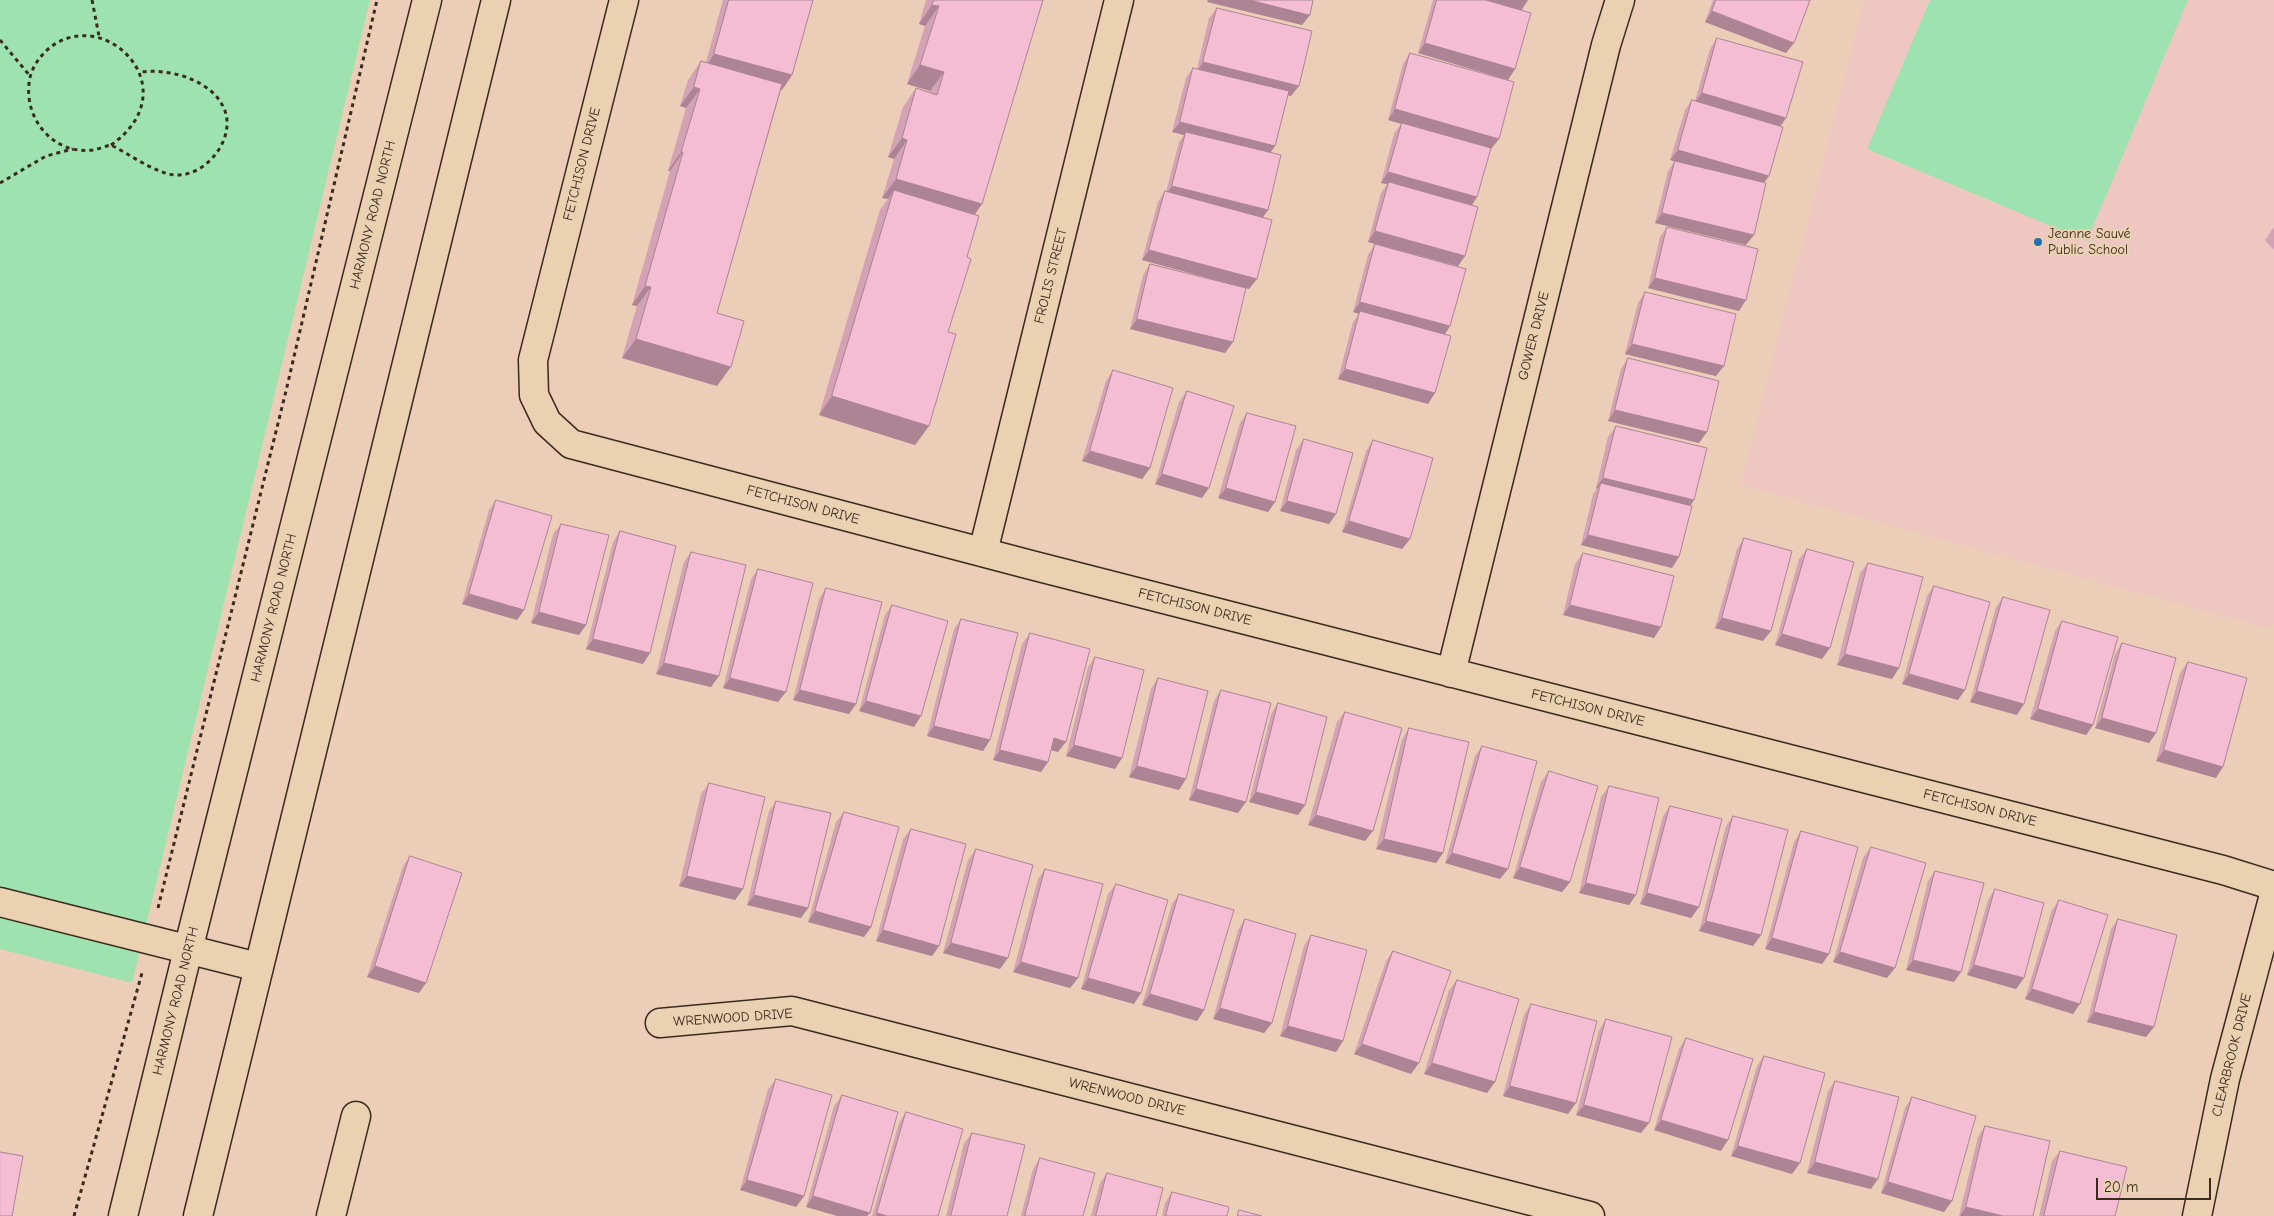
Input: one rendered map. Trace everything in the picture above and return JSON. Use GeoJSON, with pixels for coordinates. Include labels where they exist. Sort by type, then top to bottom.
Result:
{"type":"FeatureCollection","features":[{"type":"Feature","properties":{"kind":"street","name":"HARMONY ROAD NORTH"},"geometry":{"type":"LineString","coordinates":[[124,1216],[188,950],[428,0]]}},
{"type":"Feature","properties":{"kind":"street"},"geometry":{"type":"LineString","coordinates":[[198,1216],[496,0]]}},
{"type":"Feature","properties":{"kind":"street","name":"FETCHISON DRIVE"},"geometry":{"type":"LineString","coordinates":[[624,0],[533,360],[534,395],[547,422],[571,444],[983,552],[2213,868],[2274,886]]}},
{"type":"Feature","properties":{"kind":"street","name":"FROLIS STREET"},"geometry":{"type":"LineString","coordinates":[[983,552],[1119,0]]}},
{"type":"Feature","properties":{"kind":"street","name":"GOWER DRIVE"},"geometry":{"type":"LineString","coordinates":[[1451,672],[1606,45],[1620,0]]}},
{"type":"Feature","properties":{"kind":"street","name":"CLEARBROOK DRIVE"},"geometry":{"type":"LineString","coordinates":[[2197,1216],[2225,1078],[2274,895]]}},
{"type":"Feature","properties":{"kind":"street"},"geometry":{"type":"LineString","coordinates":[[0,902],[258,967]]}},
{"type":"Feature","properties":{"kind":"street","name":"WRENWOOD DRIVE"},"geometry":{"type":"LineString","coordinates":[[660,1023],[792,1011],[1590,1216]]}},
{"type":"Feature","properties":{"kind":"street"},"geometry":{"type":"LineString","coordinates":[[331,1216],[356,1116]]}},
{"type":"Feature","properties":{"kind":"path"},"geometry":{"type":"LineString","coordinates":[[92,0],[99,36]]}},
{"type":"Feature","properties":{"kind":"path"},"geometry":{"type":"LineString","coordinates":[[74,1216],[149,941],[286,391],[377,0]]}},
{"type":"Feature","properties":{"kind":"path"},"geometry":{"type":"LineString","coordinates":[[0,183],[46,156],[74,149],[92,150],[111,144],[127,134],[138,118],[143,100],[143,80],[140,72],[123,48],[99,36],[68,37],[52,45],[38,59],[30,76],[28,95],[31,114],[41,130],[56,142],[74,149]]}},
{"type":"Feature","properties":{"kind":"path"},"geometry":{"type":"LineString","coordinates":[[0,40],[30,76]]}},
{"type":"Feature","properties":{"kind":"path"},"geometry":{"type":"LineString","coordinates":[[111,144],[157,170],[183,175],[195,172],[206,165],[223,140],[227,125],[225,111],[216,97],[203,86],[189,78],[167,72],[140,72]]}},
{"type":"Feature","properties":{"kind":"shaded area","name":"Jeanne Sauvé Public School"},"geometry":{"type":"Polygon","coordinates":[[[1864,0],[2274,0],[2274,623],[2271,629],[1741,485],[1864,0]]]}},
{"type":"Feature","properties":{"kind":"green space"},"geometry":{"type":"Polygon","coordinates":[[[0,0],[370,0],[132,983],[0,949],[0,0]]]}},
{"type":"Feature","properties":{"kind":"green space"},"geometry":{"type":"Polygon","coordinates":[[[1930,0],[2188,0],[2087,241],[1867,149],[1930,0]]]}},
{"type":"Feature","properties":{"kind":"building"},"geometry":{"type":"Polygon","coordinates":[[[729,0],[813,0],[792,75],[714,54],[729,0]]]}},
{"type":"Feature","properties":{"kind":"building"},"geometry":{"type":"Polygon","coordinates":[[[934,0],[1043,0],[982,204],[896,179],[907,140],[902,138],[916,88],[937,95],[944,72],[920,65],[939,6],[932,5],[934,0]]]}},
{"type":"Feature","properties":{"kind":"building"},"geometry":{"type":"Polygon","coordinates":[[[1250,0],[1313,0],[1310,15],[1250,0]]]}},
{"type":"Feature","properties":{"kind":"building"},"geometry":{"type":"Polygon","coordinates":[[[1437,0],[1486,0],[1531,13],[1515,69],[1425,43],[1437,0]]]}},
{"type":"Feature","properties":{"kind":"building"},"geometry":{"type":"Polygon","coordinates":[[[1716,0],[1810,0],[1794,43],[1712,11],[1716,0]]]}},
{"type":"Feature","properties":{"kind":"building"},"geometry":{"type":"Polygon","coordinates":[[[1217,8],[1312,31],[1299,86],[1203,62],[1217,8]]]}},
{"type":"Feature","properties":{"kind":"building"},"geometry":{"type":"Polygon","coordinates":[[[1717,38],[1803,62],[1786,118],[1702,93],[1717,38]]]}},
{"type":"Feature","properties":{"kind":"building"},"geometry":{"type":"Polygon","coordinates":[[[1410,53],[1514,82],[1499,139],[1395,109],[1410,53]]]}},
{"type":"Feature","properties":{"kind":"building"},"geometry":{"type":"Polygon","coordinates":[[[701,61],[782,84],[717,313],[744,321],[731,367],[636,339],[651,287],[645,286],[700,89],[694,87],[701,61]]]}},
{"type":"Feature","properties":{"kind":"building"},"geometry":{"type":"Polygon","coordinates":[[[1193,68],[1289,91],[1275,146],[1180,122],[1193,68]]]}},
{"type":"Feature","properties":{"kind":"building"},"geometry":{"type":"Polygon","coordinates":[[[1692,100],[1783,127],[1769,176],[1678,150],[1692,100]]]}},
{"type":"Feature","properties":{"kind":"building"},"geometry":{"type":"Polygon","coordinates":[[[1402,123],[1491,148],[1477,197],[1388,172],[1402,123]]]}},
{"type":"Feature","properties":{"kind":"building"},"geometry":{"type":"Polygon","coordinates":[[[1186,132],[1281,155],[1268,210],[1172,186],[1186,132]]]}},
{"type":"Feature","properties":{"kind":"building"},"geometry":{"type":"Polygon","coordinates":[[[1675,161],[1766,183],[1754,235],[1662,213],[1675,161]]]}},
{"type":"Feature","properties":{"kind":"building"},"geometry":{"type":"Polygon","coordinates":[[[1389,182],[1478,207],[1465,256],[1375,231],[1389,182]]]}},
{"type":"Feature","properties":{"kind":"building"},"geometry":{"type":"Polygon","coordinates":[[[894,190],[979,216],[967,257],[971,259],[948,332],[956,334],[929,426],[832,396],[894,190]]]}},
{"type":"Feature","properties":{"kind":"building"},"geometry":{"type":"Polygon","coordinates":[[[1165,191],[1272,220],[1257,279],[1149,250],[1165,191]]]}},
{"type":"Feature","properties":{"kind":"building"},"geometry":{"type":"Polygon","coordinates":[[[1667,227],[1758,249],[1746,300],[1655,278],[1667,227]]]}},
{"type":"Feature","properties":{"kind":"building"},"geometry":{"type":"Polygon","coordinates":[[[1375,244],[1466,269],[1450,326],[1360,302],[1375,244]]]}},
{"type":"Feature","properties":{"kind":"building"},"geometry":{"type":"Polygon","coordinates":[[[1150,264],[1246,288],[1233,342],[1137,319],[1150,264]]]}},
{"type":"Feature","properties":{"kind":"building"},"geometry":{"type":"Polygon","coordinates":[[[1645,292],[1736,314],[1724,366],[1632,344],[1645,292]]]}},
{"type":"Feature","properties":{"kind":"building"},"geometry":{"type":"Polygon","coordinates":[[[1360,311],[1451,336],[1435,393],[1345,369],[1360,311]]]}},
{"type":"Feature","properties":{"kind":"building"},"geometry":{"type":"Polygon","coordinates":[[[1628,358],[1719,381],[1707,432],[1615,410],[1628,358]]]}},
{"type":"Feature","properties":{"kind":"building"},"geometry":{"type":"Polygon","coordinates":[[[1113,370],[1173,388],[1150,468],[1090,451],[1113,370]]]}},
{"type":"Feature","properties":{"kind":"building"},"geometry":{"type":"Polygon","coordinates":[[[1187,391],[1234,406],[1209,488],[1162,474],[1187,391]]]}},
{"type":"Feature","properties":{"kind":"building"},"geometry":{"type":"Polygon","coordinates":[[[1247,413],[1296,426],[1275,502],[1226,488],[1247,413]]]}},
{"type":"Feature","properties":{"kind":"building"},"geometry":{"type":"Polygon","coordinates":[[[1616,426],[1707,448],[1694,500],[1603,478],[1616,426]]]}},
{"type":"Feature","properties":{"kind":"building"},"geometry":{"type":"Polygon","coordinates":[[[1304,439],[1353,453],[1336,514],[1287,501],[1304,439]]]}},
{"type":"Feature","properties":{"kind":"building"},"geometry":{"type":"Polygon","coordinates":[[[1373,440],[1433,458],[1410,539],[1349,521],[1373,440]]]}},
{"type":"Feature","properties":{"kind":"building"},"geometry":{"type":"Polygon","coordinates":[[[1601,483],[1692,506],[1679,557],[1588,535],[1601,483]]]}},
{"type":"Feature","properties":{"kind":"building"},"geometry":{"type":"Polygon","coordinates":[[[496,500],[552,516],[524,610],[469,594],[496,500]]]}},
{"type":"Feature","properties":{"kind":"building"},"geometry":{"type":"Polygon","coordinates":[[[561,524],[609,535],[586,625],[539,612],[561,524]]]}},
{"type":"Feature","properties":{"kind":"building"},"geometry":{"type":"Polygon","coordinates":[[[620,531],[676,546],[650,653],[593,639],[620,531]]]}},
{"type":"Feature","properties":{"kind":"building"},"geometry":{"type":"Polygon","coordinates":[[[1744,538],[1792,551],[1771,631],[1722,618],[1744,538]]]}},
{"type":"Feature","properties":{"kind":"building"},"geometry":{"type":"Polygon","coordinates":[[[1807,549],[1854,562],[1830,648],[1782,634],[1807,549]]]}},
{"type":"Feature","properties":{"kind":"building"},"geometry":{"type":"Polygon","coordinates":[[[691,552],[746,565],[719,676],[664,663],[691,552]]]}},
{"type":"Feature","properties":{"kind":"building"},"geometry":{"type":"Polygon","coordinates":[[[1583,553],[1674,576],[1661,627],[1570,605],[1583,553]]]}},
{"type":"Feature","properties":{"kind":"building"},"geometry":{"type":"Polygon","coordinates":[[[1868,563],[1923,577],[1899,668],[1845,654],[1868,563]]]}},
{"type":"Feature","properties":{"kind":"building"},"geometry":{"type":"Polygon","coordinates":[[[758,569],[813,583],[786,692],[730,678],[758,569]]]}},
{"type":"Feature","properties":{"kind":"building"},"geometry":{"type":"Polygon","coordinates":[[[1934,586],[1990,602],[1965,690],[1909,674],[1934,586]]]}},
{"type":"Feature","properties":{"kind":"building"},"geometry":{"type":"Polygon","coordinates":[[[826,588],[882,602],[856,704],[800,690],[826,588]]]}},
{"type":"Feature","properties":{"kind":"building"},"geometry":{"type":"Polygon","coordinates":[[[2003,597],[2050,610],[2024,704],[1977,691],[2003,597]]]}},
{"type":"Feature","properties":{"kind":"building"},"geometry":{"type":"Polygon","coordinates":[[[892,605],[948,621],[921,716],[866,701],[892,605]]]}},
{"type":"Feature","properties":{"kind":"building"},"geometry":{"type":"Polygon","coordinates":[[[961,619],[1018,633],[990,740],[934,726],[961,619]]]}},
{"type":"Feature","properties":{"kind":"building"},"geometry":{"type":"Polygon","coordinates":[[[2062,621],[2118,637],[2093,725],[2038,709],[2062,621]]]}},
{"type":"Feature","properties":{"kind":"building"},"geometry":{"type":"Polygon","coordinates":[[[1030,633],[1090,649],[1066,742],[1054,738],[1048,762],[1000,750],[1030,633]]]}},
{"type":"Feature","properties":{"kind":"building"},"geometry":{"type":"Polygon","coordinates":[[[2122,643],[2176,658],[2156,733],[2102,718],[2122,643]]]}},
{"type":"Feature","properties":{"kind":"building"},"geometry":{"type":"Polygon","coordinates":[[[1095,657],[1144,670],[1122,758],[1074,745],[1095,657]]]}},
{"type":"Feature","properties":{"kind":"building"},"geometry":{"type":"Polygon","coordinates":[[[2188,662],[2247,678],[2223,767],[2164,750],[2188,662]]]}},
{"type":"Feature","properties":{"kind":"building"},"geometry":{"type":"Polygon","coordinates":[[[1158,678],[1208,691],[1186,779],[1137,766],[1158,678]]]}},
{"type":"Feature","properties":{"kind":"building"},"geometry":{"type":"Polygon","coordinates":[[[1221,690],[1271,703],[1246,802],[1196,789],[1221,690]]]}},
{"type":"Feature","properties":{"kind":"building"},"geometry":{"type":"Polygon","coordinates":[[[1278,703],[1327,717],[1305,805],[1256,792],[1278,703]]]}},
{"type":"Feature","properties":{"kind":"building"},"geometry":{"type":"Polygon","coordinates":[[[1345,712],[1402,728],[1373,831],[1316,815],[1345,712]]]}},
{"type":"Feature","properties":{"kind":"building"},"geometry":{"type":"Polygon","coordinates":[[[1409,728],[1469,742],[1443,853],[1384,839],[1409,728]]]}},
{"type":"Feature","properties":{"kind":"building"},"geometry":{"type":"Polygon","coordinates":[[[1482,746],[1537,761],[1508,869],[1452,853],[1482,746]]]}},
{"type":"Feature","properties":{"kind":"building"},"geometry":{"type":"Polygon","coordinates":[[[1549,771],[1598,786],[1570,882],[1520,867],[1549,771]]]}},
{"type":"Feature","properties":{"kind":"building"},"geometry":{"type":"Polygon","coordinates":[[[709,783],[765,797],[743,889],[687,876],[709,783]]]}},
{"type":"Feature","properties":{"kind":"building"},"geometry":{"type":"Polygon","coordinates":[[[1609,786],[1659,798],[1636,895],[1586,883],[1609,786]]]}},
{"type":"Feature","properties":{"kind":"building"},"geometry":{"type":"Polygon","coordinates":[[[776,801],[831,813],[808,908],[754,895],[776,801]]]}},
{"type":"Feature","properties":{"kind":"building"},"geometry":{"type":"Polygon","coordinates":[[[1670,806],[1722,819],[1699,907],[1647,893],[1670,806]]]}},
{"type":"Feature","properties":{"kind":"building"},"geometry":{"type":"Polygon","coordinates":[[[844,812],[899,827],[871,927],[815,911],[844,812]]]}},
{"type":"Feature","properties":{"kind":"building"},"geometry":{"type":"Polygon","coordinates":[[[1733,816],[1788,830],[1761,935],[1706,921],[1733,816]]]}},
{"type":"Feature","properties":{"kind":"building"},"geometry":{"type":"Polygon","coordinates":[[[911,829],[966,844],[939,946],[883,930],[911,829]]]}},
{"type":"Feature","properties":{"kind":"building"},"geometry":{"type":"Polygon","coordinates":[[[1801,831],[1858,847],[1829,954],[1772,938],[1801,831]]]}},
{"type":"Feature","properties":{"kind":"building"},"geometry":{"type":"Polygon","coordinates":[[[1871,847],[1926,863],[1895,968],[1840,952],[1871,847]]]}},
{"type":"Feature","properties":{"kind":"building"},"geometry":{"type":"Polygon","coordinates":[[[976,849],[1033,865],[1008,958],[951,943],[976,849]]]}},
{"type":"Feature","properties":{"kind":"building"},"geometry":{"type":"Polygon","coordinates":[[[410,856],[462,873],[426,983],[375,966],[410,856]]]}},
{"type":"Feature","properties":{"kind":"building"},"geometry":{"type":"Polygon","coordinates":[[[1045,869],[1103,884],[1078,978],[1021,962],[1045,869]]]}},
{"type":"Feature","properties":{"kind":"building"},"geometry":{"type":"Polygon","coordinates":[[[1935,871],[1984,883],[1961,972],[1913,960],[1935,871]]]}},
{"type":"Feature","properties":{"kind":"building"},"geometry":{"type":"Polygon","coordinates":[[[1116,884],[1168,900],[1141,993],[1088,978],[1116,884]]]}},
{"type":"Feature","properties":{"kind":"building"},"geometry":{"type":"Polygon","coordinates":[[[1995,889],[2044,903],[2024,978],[1974,965],[1995,889]]]}},
{"type":"Feature","properties":{"kind":"building"},"geometry":{"type":"Polygon","coordinates":[[[1179,894],[1234,910],[1204,1010],[1150,994],[1179,894]]]}},
{"type":"Feature","properties":{"kind":"building"},"geometry":{"type":"Polygon","coordinates":[[[2059,900],[2108,915],[2080,1004],[2032,989],[2059,900]]]}},
{"type":"Feature","properties":{"kind":"building"},"geometry":{"type":"Polygon","coordinates":[[[1245,919],[1296,934],[1272,1023],[1220,1008],[1245,919]]]}},
{"type":"Feature","properties":{"kind":"building"},"geometry":{"type":"Polygon","coordinates":[[[2118,919],[2177,935],[2154,1027],[2094,1012],[2118,919]]]}},
{"type":"Feature","properties":{"kind":"building"},"geometry":{"type":"Polygon","coordinates":[[[1311,935],[1367,950],[1343,1041],[1288,1026],[1311,935]]]}},
{"type":"Feature","properties":{"kind":"building"},"geometry":{"type":"Polygon","coordinates":[[[1393,951],[1451,971],[1419,1063],[1362,1044],[1393,951]]]}},
{"type":"Feature","properties":{"kind":"building"},"geometry":{"type":"Polygon","coordinates":[[[1457,980],[1519,999],[1495,1082],[1432,1063],[1457,980]]]}},
{"type":"Feature","properties":{"kind":"building"},"geometry":{"type":"Polygon","coordinates":[[[1531,1004],[1597,1021],[1576,1103],[1510,1086],[1531,1004]]]}},
{"type":"Feature","properties":{"kind":"building"},"geometry":{"type":"Polygon","coordinates":[[[1606,1019],[1672,1037],[1649,1123],[1584,1105],[1606,1019]]]}},
{"type":"Feature","properties":{"kind":"building"},"geometry":{"type":"Polygon","coordinates":[[[1686,1038],[1753,1059],[1728,1140],[1661,1120],[1686,1038]]]}},
{"type":"Feature","properties":{"kind":"building"},"geometry":{"type":"Polygon","coordinates":[[[1764,1056],[1825,1073],[1800,1163],[1738,1146],[1764,1056]]]}},
{"type":"Feature","properties":{"kind":"building"},"geometry":{"type":"Polygon","coordinates":[[[776,1079],[832,1095],[804,1196],[747,1180],[776,1079]]]}},
{"type":"Feature","properties":{"kind":"building"},"geometry":{"type":"Polygon","coordinates":[[[1835,1081],[1899,1097],[1878,1179],[1815,1162],[1835,1081]]]}},
{"type":"Feature","properties":{"kind":"building"},"geometry":{"type":"Polygon","coordinates":[[[842,1095],[898,1112],[870,1213],[813,1196],[842,1095]]]}},
{"type":"Feature","properties":{"kind":"building"},"geometry":{"type":"Polygon","coordinates":[[[1912,1097],[1976,1116],[1952,1201],[1888,1182],[1912,1097]]]}},
{"type":"Feature","properties":{"kind":"building"},"geometry":{"type":"Polygon","coordinates":[[[906,1112],[963,1129],[938,1216],[887,1216],[877,1213],[906,1112]]]}},
{"type":"Feature","properties":{"kind":"building"},"geometry":{"type":"Polygon","coordinates":[[[1985,1126],[2050,1141],[2033,1216],[2003,1216],[1966,1207],[1985,1126]]]}},
{"type":"Feature","properties":{"kind":"building"},"geometry":{"type":"Polygon","coordinates":[[[972,1133],[1025,1145],[1007,1216],[951,1216],[972,1133]]]}},
{"type":"Feature","properties":{"kind":"building"},"geometry":{"type":"Polygon","coordinates":[[[2060,1151],[2127,1167],[2115,1216],[2044,1216],[2060,1151]]]}},
{"type":"Feature","properties":{"kind":"building"},"geometry":{"type":"Polygon","coordinates":[[[0,1152],[23,1156],[12,1216],[0,1216],[0,1152]]]}},
{"type":"Feature","properties":{"kind":"building"},"geometry":{"type":"Polygon","coordinates":[[[1040,1158],[1095,1173],[1083,1216],[1025,1216],[1040,1158]]]}},
{"type":"Feature","properties":{"kind":"building"},"geometry":{"type":"Polygon","coordinates":[[[1107,1173],[1163,1188],[1156,1216],[1096,1216],[1107,1173]]]}},
{"type":"Feature","properties":{"kind":"building"},"geometry":{"type":"Polygon","coordinates":[[[1172,1192],[1229,1207],[1227,1216],[1166,1216],[1172,1192]]]}},
{"type":"Feature","properties":{"kind":"building"},"geometry":{"type":"Polygon","coordinates":[[[1239,1210],[1262,1216],[1238,1216],[1239,1210]]]}},
{"type":"Feature","properties":{"kind":"place","name":"Jeanne Sauvé Public School"},"geometry":{"type":"Point","coordinates":[2038,242]}}]}
